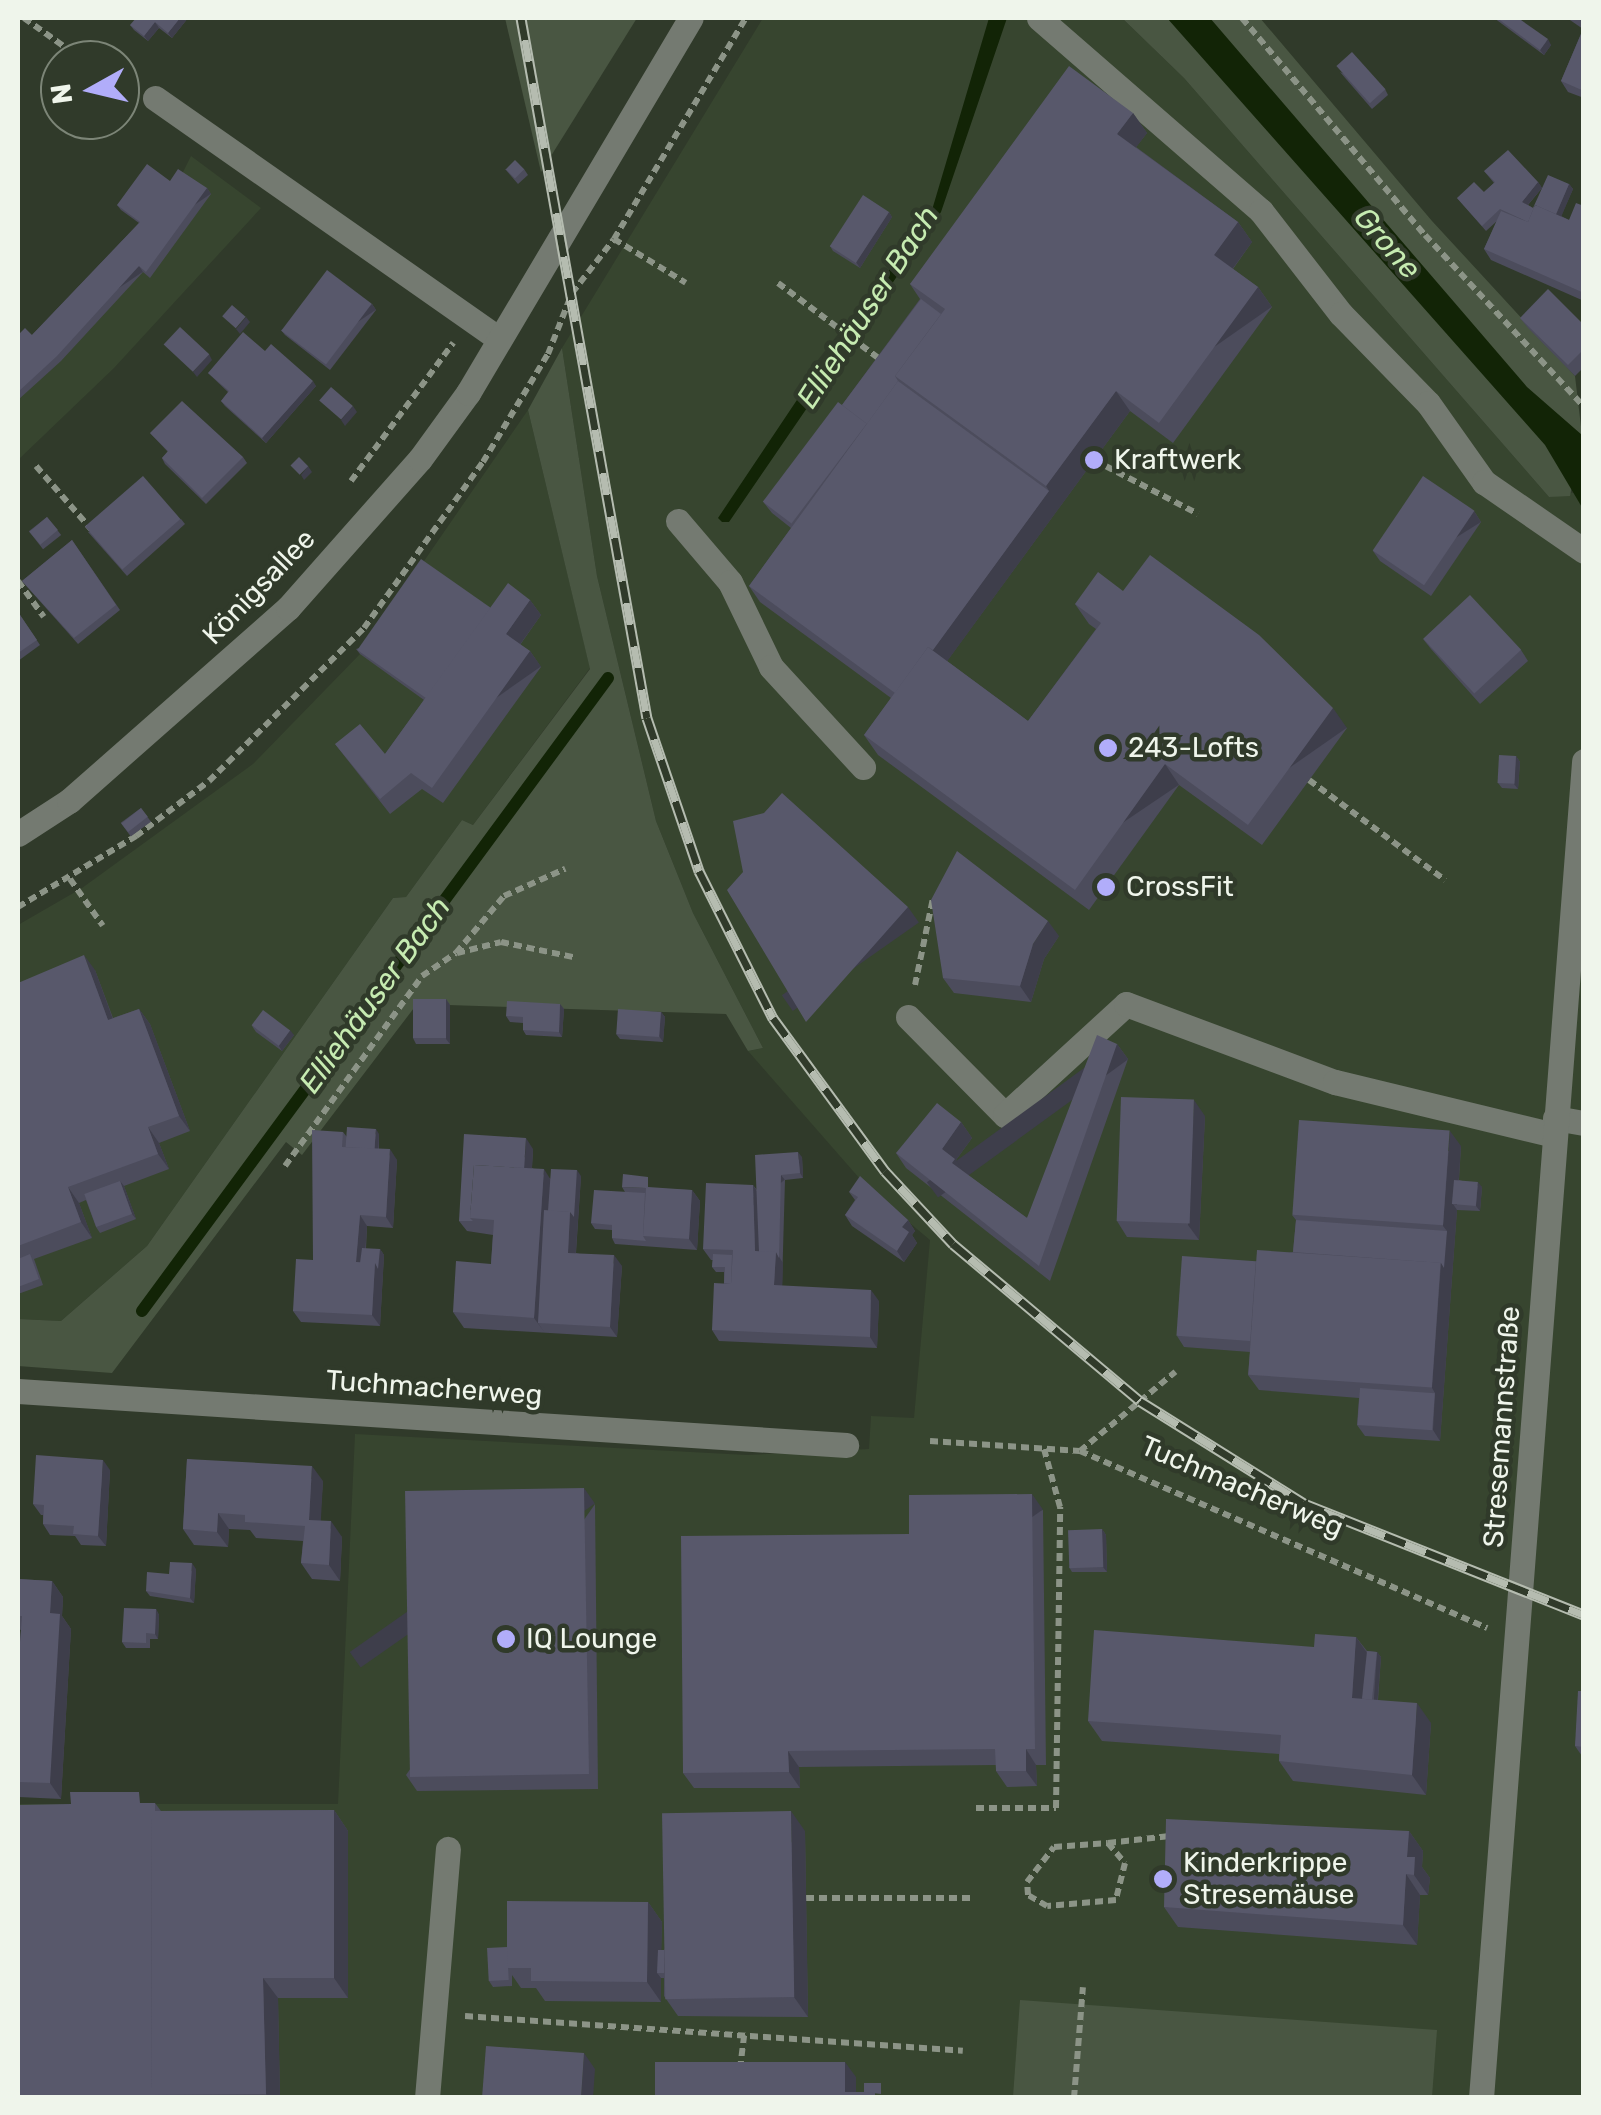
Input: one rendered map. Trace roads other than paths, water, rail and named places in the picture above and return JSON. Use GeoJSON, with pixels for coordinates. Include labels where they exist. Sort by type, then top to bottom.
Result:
{"type":"FeatureCollection","features":[{"type":"Feature","properties":{"kind":"street","name":"Königsallee"},"geometry":{"type":"LineString","coordinates":[[18,834],[69,802],[288,608],[420,459],[500,339],[691,18]]}},
{"type":"Feature","properties":{"kind":"street"},"geometry":{"type":"LineString","coordinates":[[1040,18],[1261,211],[1341,314],[1428,402],[1484,482],[1584,551]]}},
{"type":"Feature","properties":{"kind":"street"},"geometry":{"type":"LineString","coordinates":[[155,98],[500,339]]}},
{"type":"Feature","properties":{"kind":"street"},"geometry":{"type":"LineString","coordinates":[[678,521],[730,582],[771,667],[863,766]]}},
{"type":"Feature","properties":{"kind":"street","name":"Stresemannstraße"},"geometry":{"type":"LineString","coordinates":[[1482,2098],[1584,761]]}},
{"type":"Feature","properties":{"kind":"street"},"geometry":{"type":"LineString","coordinates":[[908,1017],[1004,1115],[1126,1004],[1335,1082],[1555,1126],[1584,1123]]}},
{"type":"Feature","properties":{"kind":"street","name":"Tuchmacherweg"},"geometry":{"type":"LineString","coordinates":[[18,1391],[846,1444]]}},
{"type":"Feature","properties":{"kind":"street"},"geometry":{"type":"LineString","coordinates":[[427,2098],[448,1849]]}},
{"type":"Feature","properties":{"kind":"water"},"geometry":{"type":"Polygon","coordinates":[[[989,18],[1007,18],[941,212],[729,522],[722,522],[718,518],[817,370],[932,210],[989,18]]]}},
{"type":"Feature","properties":{"kind":"water","name":"Grone"},"geometry":{"type":"Polygon","coordinates":[[[1167,18],[1210,18],[1527,387],[1582,435],[1583,509],[1545,445],[1167,18]]]}},
{"type":"Feature","properties":{"kind":"waterway","name":"Elliehäuser Bach"},"geometry":{"type":"LineString","coordinates":[[142,1311],[608,678]]}},
{"type":"Feature","properties":{"kind":"railway"},"geometry":{"type":"LineString","coordinates":[[521,18],[647,718],[699,871],[773,1018],[885,1171],[953,1244],[1140,1401],[1303,1503],[1584,1615]]}},
{"type":"Feature","properties":{"kind":"place","name":"Kraftwerk"},"geometry":{"type":"Point","coordinates":[1094,460]}},
{"type":"Feature","properties":{"kind":"place","name":"243-Lofts"},"geometry":{"type":"Point","coordinates":[1108,748]}},
{"type":"Feature","properties":{"kind":"place","name":"CrossFit"},"geometry":{"type":"Point","coordinates":[1106,887]}},
{"type":"Feature","properties":{"kind":"place","name":"IQ Lounge"},"geometry":{"type":"Point","coordinates":[506,1639]}},
{"type":"Feature","properties":{"kind":"place","name":"Kinderkrippe Stresemäuse"},"geometry":{"type":"Point","coordinates":[1163,1879]}}]}
